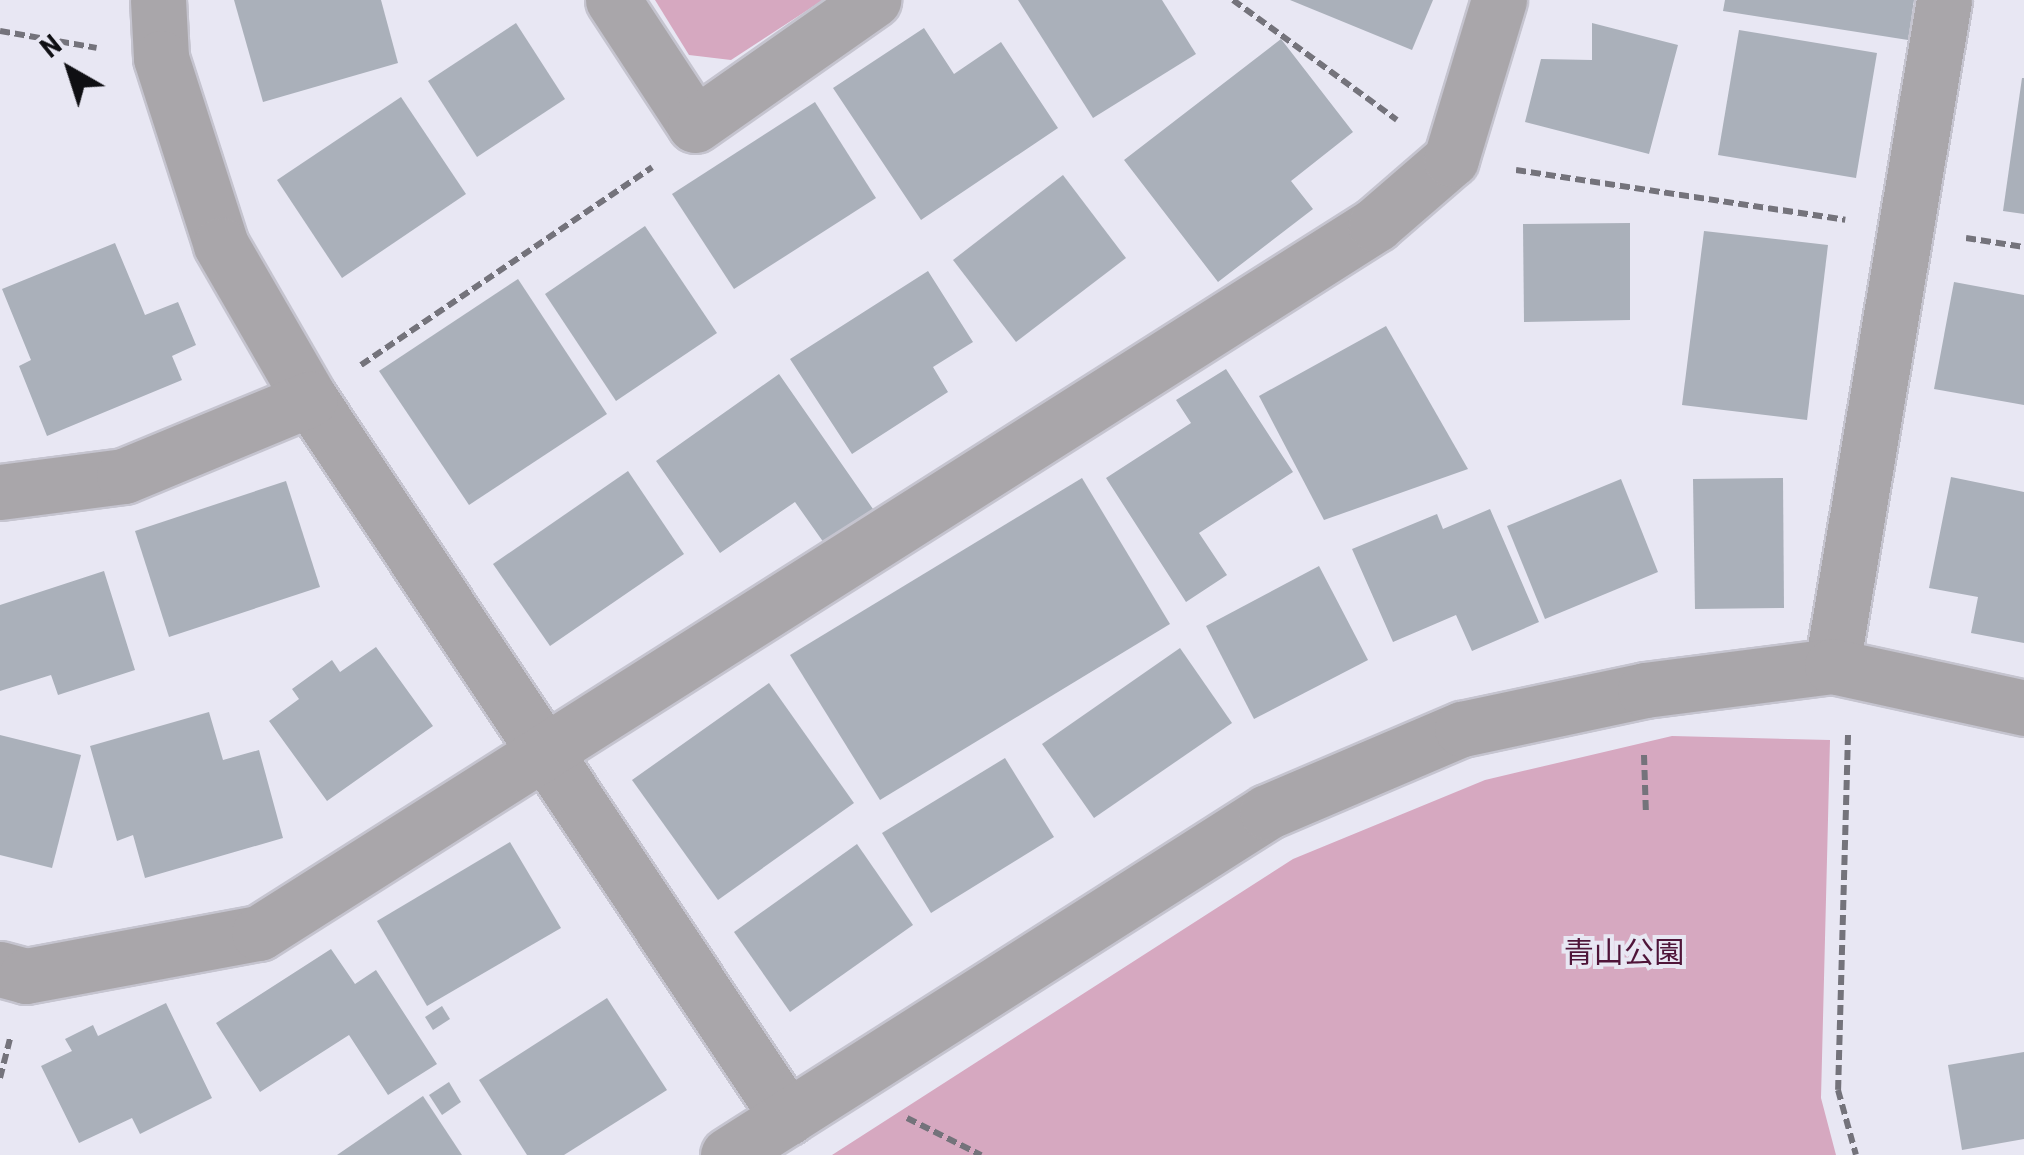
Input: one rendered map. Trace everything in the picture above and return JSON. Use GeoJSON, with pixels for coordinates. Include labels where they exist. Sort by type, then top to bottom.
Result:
{"type":"FeatureCollection","features":[{"type":"Feature","properties":{"kind":"street"},"geometry":{"type":"LineString","coordinates":[[158,0],[161,58],[221,245],[310,399],[788,1118]]}},
{"type":"Feature","properties":{"kind":"street"},"geometry":{"type":"LineString","coordinates":[[613,0],[695,125],[873,0]]}},
{"type":"Feature","properties":{"kind":"street"},"geometry":{"type":"LineString","coordinates":[[0,969],[26,976],[259,933],[546,759],[1376,224],[1451,160],[1499,0]]}},
{"type":"Feature","properties":{"kind":"street"},"geometry":{"type":"LineString","coordinates":[[1832,666],[1944,0]]}},
{"type":"Feature","properties":{"kind":"street"},"geometry":{"type":"LineString","coordinates":[[0,492],[124,476],[310,399]]}},
{"type":"Feature","properties":{"kind":"street"},"geometry":{"type":"LineString","coordinates":[[728,1155],[1285,804],[1462,729],[1645,690],[1832,666],[2024,708]]}},
{"type":"Feature","properties":{"kind":"path"},"geometry":{"type":"LineString","coordinates":[[1233,0],[1451,160],[2024,247]]}},
{"type":"Feature","properties":{"kind":"path"},"geometry":{"type":"LineString","coordinates":[[0,31],[161,58]]}},
{"type":"Feature","properties":{"kind":"path"},"geometry":{"type":"LineString","coordinates":[[310,399],[633,184],[695,125]]}},
{"type":"Feature","properties":{"kind":"path"},"geometry":{"type":"LineString","coordinates":[[1832,666],[1850,740],[1838,1090],[1856,1155]]}},
{"type":"Feature","properties":{"kind":"path"},"geometry":{"type":"LineString","coordinates":[[1644,734],[1646,814]]}},
{"type":"Feature","properties":{"kind":"path"},"geometry":{"type":"LineString","coordinates":[[900,1114],[981,1155]]}},
{"type":"Feature","properties":{"kind":"green space"},"geometry":{"type":"Polygon","coordinates":[[[655,0],[823,0],[731,60],[689,55],[655,0]]]}},
{"type":"Feature","properties":{"kind":"green space","name":"青山公園"},"geometry":{"type":"Polygon","coordinates":[[[1672,736],[1830,740],[1821,1098],[1836,1155],[832,1155],[1293,859],[1485,780],[1672,736]]]}},
{"type":"Feature","properties":{"kind":"building"},"geometry":{"type":"Polygon","coordinates":[[[234,0],[381,0],[398,63],[263,102],[234,0]]]}},
{"type":"Feature","properties":{"kind":"building"},"geometry":{"type":"Polygon","coordinates":[[[1018,0],[1162,0],[1196,54],[1093,118],[1018,0]]]}},
{"type":"Feature","properties":{"kind":"building"},"geometry":{"type":"Polygon","coordinates":[[[1290,0],[1433,0],[1412,50],[1290,0]]]}},
{"type":"Feature","properties":{"kind":"building"},"geometry":{"type":"Polygon","coordinates":[[[1725,0],[1914,0],[1908,40],[1723,11],[1725,0]]]}},
{"type":"Feature","properties":{"kind":"building"},"geometry":{"type":"Polygon","coordinates":[[[516,23],[565,99],[477,157],[428,81],[516,23]]]}},
{"type":"Feature","properties":{"kind":"building"},"geometry":{"type":"Polygon","coordinates":[[[1592,23],[1678,45],[1649,154],[1525,122],[1541,59],[1592,60],[1592,23]]]}},
{"type":"Feature","properties":{"kind":"building"},"geometry":{"type":"Polygon","coordinates":[[[924,28],[954,74],[1001,42],[1058,128],[921,220],[833,88],[924,28]]]}},
{"type":"Feature","properties":{"kind":"building"},"geometry":{"type":"Polygon","coordinates":[[[1739,30],[1877,53],[1856,178],[1718,155],[1739,30]]]}},
{"type":"Feature","properties":{"kind":"building"},"geometry":{"type":"Polygon","coordinates":[[[1281,39],[1353,132],[1291,181],[1313,209],[1218,282],[1124,160],[1281,39]]]}},
{"type":"Feature","properties":{"kind":"building"},"geometry":{"type":"Polygon","coordinates":[[[2024,78],[2024,214],[2003,211],[2024,78]]]}},
{"type":"Feature","properties":{"kind":"building"},"geometry":{"type":"Polygon","coordinates":[[[401,97],[466,194],[342,278],[277,180],[401,97]]]}},
{"type":"Feature","properties":{"kind":"building"},"geometry":{"type":"Polygon","coordinates":[[[815,102],[876,198],[734,289],[672,194],[815,102]]]}},
{"type":"Feature","properties":{"kind":"building"},"geometry":{"type":"Polygon","coordinates":[[[1063,175],[1126,258],[1016,342],[953,260],[1063,175]]]}},
{"type":"Feature","properties":{"kind":"building"},"geometry":{"type":"Polygon","coordinates":[[[1630,223],[1630,320],[1524,322],[1523,224],[1630,223]]]}},
{"type":"Feature","properties":{"kind":"building"},"geometry":{"type":"Polygon","coordinates":[[[645,226],[717,333],[616,401],[545,294],[645,226]]]}},
{"type":"Feature","properties":{"kind":"building"},"geometry":{"type":"Polygon","coordinates":[[[1704,231],[1828,245],[1807,420],[1682,405],[1704,231]]]}},
{"type":"Feature","properties":{"kind":"building"},"geometry":{"type":"Polygon","coordinates":[[[115,243],[145,315],[178,302],[196,345],[172,356],[182,380],[47,436],[19,366],[31,360],[2,289],[115,243]]]}},
{"type":"Feature","properties":{"kind":"building"},"geometry":{"type":"Polygon","coordinates":[[[928,271],[973,342],[933,367],[948,392],[852,454],[790,359],[928,271]]]}},
{"type":"Feature","properties":{"kind":"building"},"geometry":{"type":"Polygon","coordinates":[[[518,279],[607,414],[469,505],[379,371],[518,279]]]}},
{"type":"Feature","properties":{"kind":"building"},"geometry":{"type":"Polygon","coordinates":[[[1954,282],[2024,295],[2024,405],[1934,389],[1954,282]]]}},
{"type":"Feature","properties":{"kind":"building"},"geometry":{"type":"Polygon","coordinates":[[[1386,326],[1468,469],[1324,520],[1259,396],[1386,326]]]}},
{"type":"Feature","properties":{"kind":"building"},"geometry":{"type":"Polygon","coordinates":[[[1226,369],[1293,472],[1199,533],[1227,575],[1186,602],[1106,478],[1191,423],[1176,400],[1226,369]]]}},
{"type":"Feature","properties":{"kind":"building"},"geometry":{"type":"Polygon","coordinates":[[[779,374],[873,509],[824,543],[795,502],[720,553],[656,461],[779,374]]]}},
{"type":"Feature","properties":{"kind":"building"},"geometry":{"type":"Polygon","coordinates":[[[628,471],[684,554],[550,646],[493,564],[628,471]]]}},
{"type":"Feature","properties":{"kind":"building"},"geometry":{"type":"Polygon","coordinates":[[[1951,477],[2024,492],[2024,643],[1971,633],[1978,597],[1929,588],[1951,477]]]}},
{"type":"Feature","properties":{"kind":"building"},"geometry":{"type":"Polygon","coordinates":[[[1082,478],[1170,624],[880,800],[790,655],[1082,478]]]}},
{"type":"Feature","properties":{"kind":"building"},"geometry":{"type":"Polygon","coordinates":[[[1783,478],[1784,608],[1695,609],[1693,479],[1783,478]]]}},
{"type":"Feature","properties":{"kind":"building"},"geometry":{"type":"Polygon","coordinates":[[[1621,479],[1658,572],[1545,619],[1507,526],[1621,479]]]}},
{"type":"Feature","properties":{"kind":"building"},"geometry":{"type":"Polygon","coordinates":[[[286,481],[320,587],[169,637],[135,531],[286,481]]]}},
{"type":"Feature","properties":{"kind":"building"},"geometry":{"type":"Polygon","coordinates":[[[1490,509],[1539,622],[1472,651],[1456,615],[1393,642],[1352,549],[1437,514],[1443,529],[1490,509]]]}},
{"type":"Feature","properties":{"kind":"building"},"geometry":{"type":"Polygon","coordinates":[[[1319,566],[1368,660],[1254,719],[1206,626],[1319,566]]]}},
{"type":"Feature","properties":{"kind":"building"},"geometry":{"type":"Polygon","coordinates":[[[104,571],[135,670],[58,695],[51,675],[0,691],[0,605],[104,571]]]}},
{"type":"Feature","properties":{"kind":"building"},"geometry":{"type":"Polygon","coordinates":[[[376,647],[433,726],[327,801],[269,721],[299,699],[292,689],[332,660],[340,672],[376,647]]]}},
{"type":"Feature","properties":{"kind":"building"},"geometry":{"type":"Polygon","coordinates":[[[1180,648],[1232,723],[1094,818],[1042,744],[1180,648]]]}},
{"type":"Feature","properties":{"kind":"building"},"geometry":{"type":"Polygon","coordinates":[[[769,683],[854,803],[718,900],[632,780],[769,683]]]}},
{"type":"Feature","properties":{"kind":"building"},"geometry":{"type":"Polygon","coordinates":[[[209,712],[223,760],[259,750],[283,838],[145,878],[133,835],[117,841],[90,746],[209,712]]]}},
{"type":"Feature","properties":{"kind":"building"},"geometry":{"type":"Polygon","coordinates":[[[0,735],[81,755],[52,868],[0,855],[0,735]]]}},
{"type":"Feature","properties":{"kind":"building"},"geometry":{"type":"Polygon","coordinates":[[[1005,758],[1054,837],[931,913],[882,833],[1005,758]]]}},
{"type":"Feature","properties":{"kind":"building"},"geometry":{"type":"Polygon","coordinates":[[[510,842],[561,928],[427,1006],[377,921],[510,842]]]}},
{"type":"Feature","properties":{"kind":"building"},"geometry":{"type":"Polygon","coordinates":[[[857,844],[913,925],[790,1012],[734,932],[857,844]]]}},
{"type":"Feature","properties":{"kind":"building"},"geometry":{"type":"Polygon","coordinates":[[[331,949],[355,984],[376,970],[437,1064],[388,1095],[349,1035],[260,1092],[216,1023],[331,949]]]}},
{"type":"Feature","properties":{"kind":"building"},"geometry":{"type":"Polygon","coordinates":[[[607,998],[667,1090],[564,1155],[527,1155],[479,1080],[607,998]]]}},
{"type":"Feature","properties":{"kind":"building"},"geometry":{"type":"Polygon","coordinates":[[[166,1003],[212,1098],[140,1134],[132,1118],[79,1143],[41,1066],[72,1051],[65,1039],[93,1025],[98,1036],[166,1003]]]}},
{"type":"Feature","properties":{"kind":"building"},"geometry":{"type":"Polygon","coordinates":[[[442,1006],[450,1019],[433,1030],[425,1017],[442,1006]]]}},
{"type":"Feature","properties":{"kind":"building"},"geometry":{"type":"Polygon","coordinates":[[[2024,1052],[2024,1139],[1962,1150],[1948,1065],[2024,1052]]]}},
{"type":"Feature","properties":{"kind":"building"},"geometry":{"type":"Polygon","coordinates":[[[449,1082],[461,1102],[442,1115],[429,1095],[449,1082]]]}},
{"type":"Feature","properties":{"kind":"building"},"geometry":{"type":"Polygon","coordinates":[[[423,1096],[462,1155],[337,1155],[423,1096]]]}}]}
